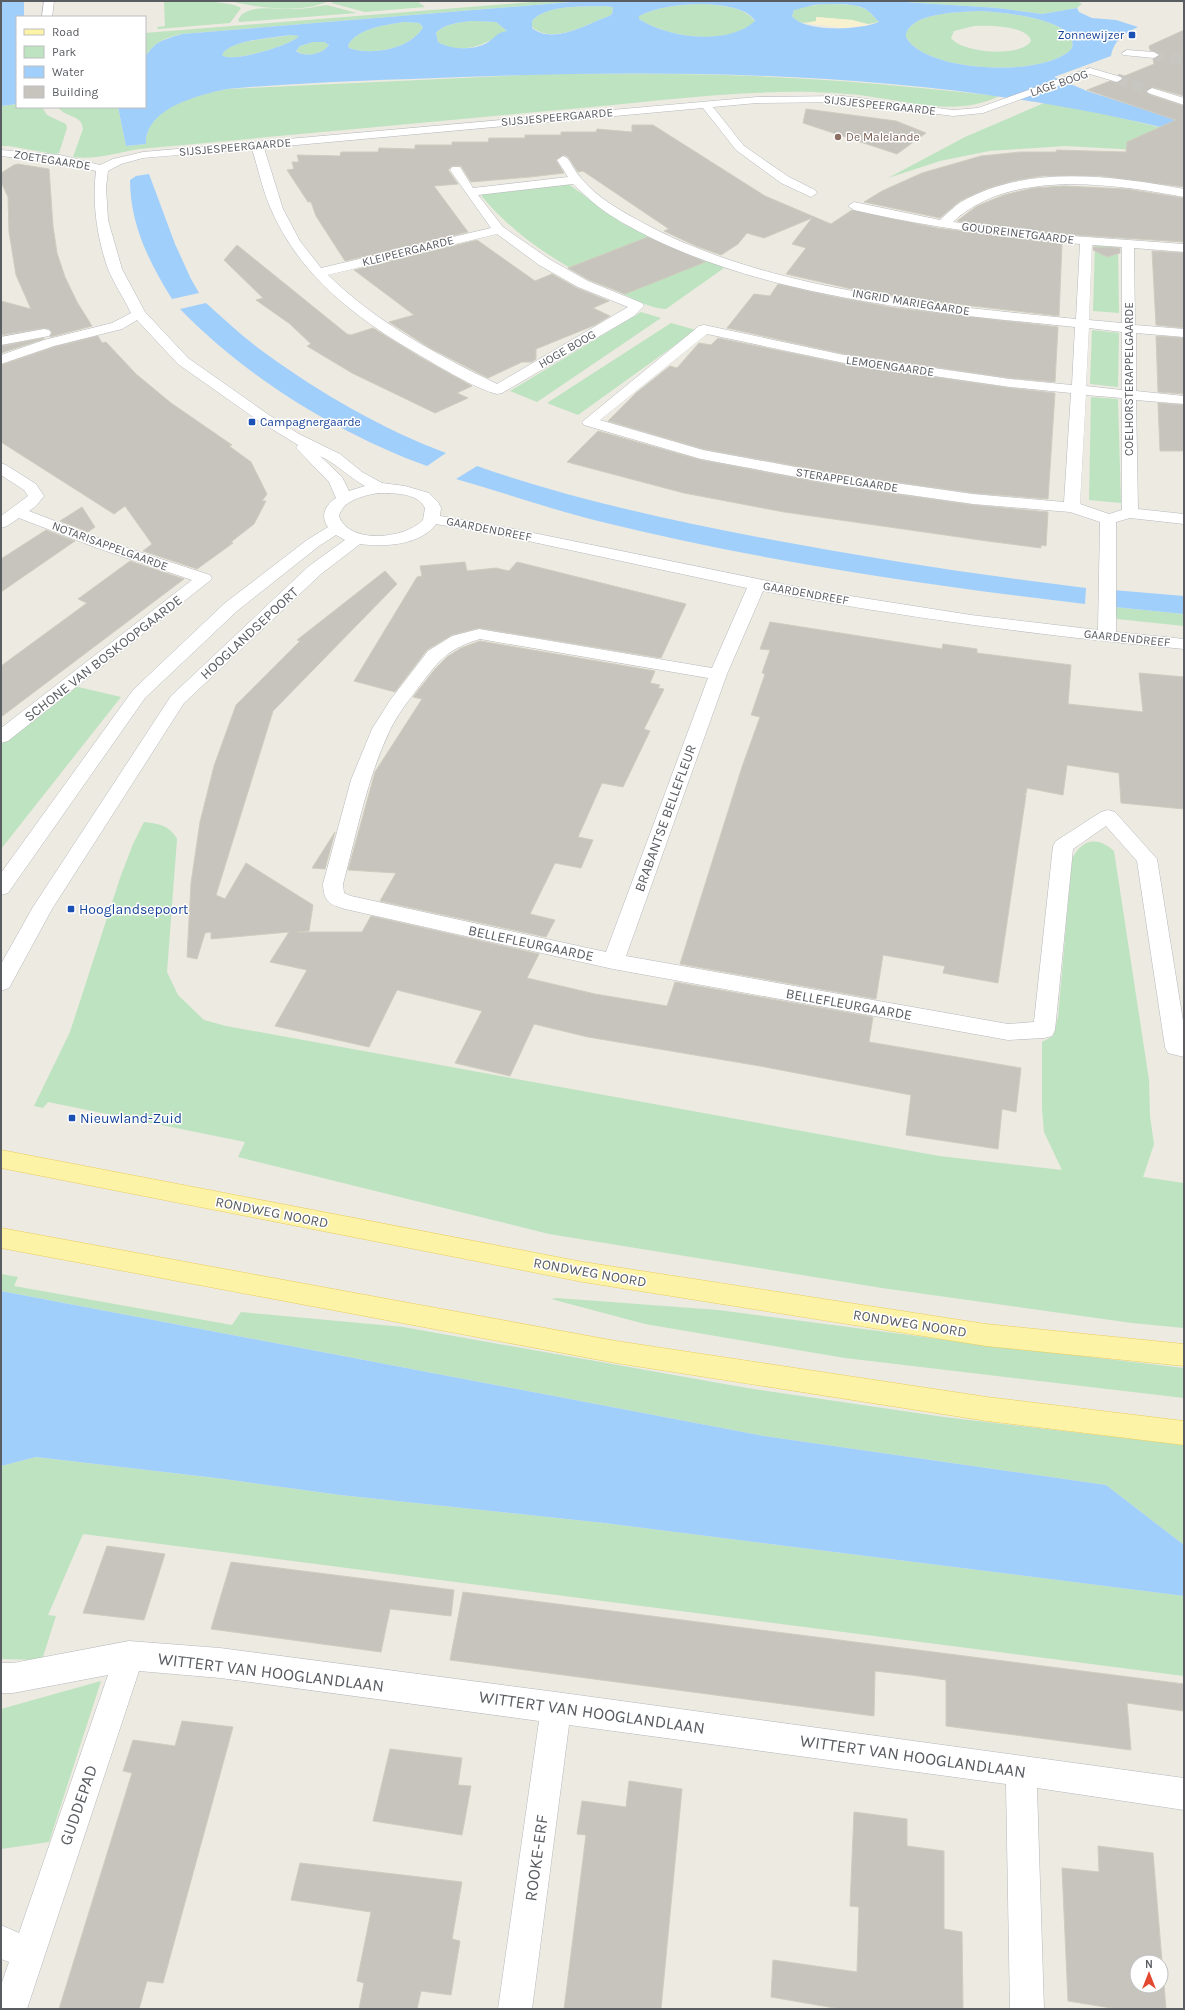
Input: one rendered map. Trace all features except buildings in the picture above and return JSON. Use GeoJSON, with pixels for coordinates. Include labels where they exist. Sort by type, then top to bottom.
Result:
{"type":"FeatureCollection","features":[{"type":"Feature","properties":{"kind":"main road","name":"RONDWEG NOORD"},"geometry":{"type":"LineString","coordinates":[[1,1159],[583,1272],[986,1335],[1184,1355]]}},
{"type":"Feature","properties":{"kind":"main road"},"geometry":{"type":"LineString","coordinates":[[1,1238],[616,1352],[987,1410],[1184,1433]]}},
{"type":"Feature","properties":{"kind":"street"},"geometry":{"type":"LineString","coordinates":[[47,16],[49,1]]}},
{"type":"Feature","properties":{"kind":"street"},"geometry":{"type":"LineString","coordinates":[[1127,52],[1154,55]]}},
{"type":"Feature","properties":{"kind":"street","name":"LAGE BOOG"},"geometry":{"type":"LineString","coordinates":[[1013,99],[1090,71],[1117,79]]}},
{"type":"Feature","properties":{"kind":"street"},"geometry":{"type":"LineString","coordinates":[[1152,91],[1184,102]]}},
{"type":"Feature","properties":{"kind":"street","name":"SIJSJESPEERGAARDE"},"geometry":{"type":"LineString","coordinates":[[102,169],[117,161],[143,155],[705,104],[806,99],[843,99],[954,113],[979,111],[1013,99]]}},
{"type":"Feature","properties":{"kind":"street"},"geometry":{"type":"LineString","coordinates":[[705,104],[740,148],[785,180],[811,193]]}},
{"type":"Feature","properties":{"kind":"street"},"geometry":{"type":"LineString","coordinates":[[257,145],[277,209],[293,240],[318,273]]}},
{"type":"Feature","properties":{"kind":"street","name":"ZOETEGAARDE"},"geometry":{"type":"LineString","coordinates":[[1,152],[60,159],[102,169]]}},
{"type":"Feature","properties":{"kind":"street","name":"INGRID MARIEGAARDE"},"geometry":{"type":"LineString","coordinates":[[562,160],[576,180],[614,212],[666,240],[741,269],[767,277],[903,302],[1084,324],[1184,333]]}},
{"type":"Feature","properties":{"kind":"street"},"geometry":{"type":"LineString","coordinates":[[102,169],[100,187],[102,220],[115,269],[139,314],[183,361],[264,418],[294,437],[335,457],[357,475],[379,488]]}},
{"type":"Feature","properties":{"kind":"street"},"geometry":{"type":"LineString","coordinates":[[456,170],[470,192],[499,230]]}},
{"type":"Feature","properties":{"kind":"street"},"geometry":{"type":"LineString","coordinates":[[470,192],[576,180]]}},
{"type":"Feature","properties":{"kind":"street"},"geometry":{"type":"LineString","coordinates":[[943,224],[966,205],[984,197],[1004,190],[1049,182],[1095,181],[1143,185],[1184,193]]}},
{"type":"Feature","properties":{"kind":"street","name":"GOUDREINETGAARDE"},"geometry":{"type":"LineString","coordinates":[[854,206],[943,224],[1086,241],[1184,248]]}},
{"type":"Feature","properties":{"kind":"street","name":"KLEIPEERGAARDE"},"geometry":{"type":"LineString","coordinates":[[318,273],[499,230]]}},
{"type":"Feature","properties":{"kind":"street","name":"HOGE BOOG"},"geometry":{"type":"LineString","coordinates":[[318,273],[353,306],[423,352],[497,390],[629,314],[637,306],[583,284],[544,262],[499,230]]}},
{"type":"Feature","properties":{"kind":"street"},"geometry":{"type":"LineString","coordinates":[[1072,507],[1078,390],[1084,324],[1086,241]]}},
{"type":"Feature","properties":{"kind":"street","name":"COELHORSTERAPPELGAARDE"},"geometry":{"type":"LineString","coordinates":[[1128,244],[1130,513]]}},
{"type":"Feature","properties":{"kind":"street"},"geometry":{"type":"LineString","coordinates":[[1,341],[139,314]]}},
{"type":"Feature","properties":{"kind":"street"},"geometry":{"type":"LineString","coordinates":[[1,360],[49,343],[117,326],[139,314]]}},
{"type":"Feature","properties":{"kind":"street","name":"LEMOENGAARDE"},"geometry":{"type":"LineString","coordinates":[[589,422],[704,329],[844,359],[1078,390],[1184,400]]}},
{"type":"Feature","properties":{"kind":"street","name":"STERAPPELGAARDE"},"geometry":{"type":"LineString","coordinates":[[589,422],[701,454],[839,480],[973,498],[1072,507],[1108,518]]}},
{"type":"Feature","properties":{"kind":"street"},"geometry":{"type":"LineString","coordinates":[[294,437],[336,480],[344,498]]}},
{"type":"Feature","properties":{"kind":"street"},"geometry":{"type":"LineString","coordinates":[[1,468],[30,487],[36,496],[30,503],[1,523]]}},
{"type":"Feature","properties":{"kind":"street"},"geometry":{"type":"LineString","coordinates":[[379,488],[402,489],[423,497],[432,506],[434,511],[432,518],[423,529],[399,539],[372,540],[357,538],[344,533],[337,528],[332,519],[332,514],[334,508],[344,498],[361,491],[379,488]]}},
{"type":"Feature","properties":{"kind":"street","name":"NOTARISAPPELGAARDE"},"geometry":{"type":"LineString","coordinates":[[17,512],[103,545],[204,579]]}},
{"type":"Feature","properties":{"kind":"street"},"geometry":{"type":"LineString","coordinates":[[1108,637],[1108,518],[1130,513],[1184,519]]}},
{"type":"Feature","properties":{"kind":"street","name":"GAARDENDREEF"},"geometry":{"type":"LineString","coordinates":[[432,518],[488,527],[757,584],[895,610],[1108,637],[1184,644]]}},
{"type":"Feature","properties":{"kind":"street","name":"HOOGLANDSEPOORT"},"geometry":{"type":"LineString","coordinates":[[1,888],[139,694],[231,607],[313,543],[337,528]]}},
{"type":"Feature","properties":{"kind":"street","name":"HOOGLANDSEPOORT"},"geometry":{"type":"LineString","coordinates":[[1,983],[43,907],[177,700],[315,570],[357,538]]}},
{"type":"Feature","properties":{"kind":"street","name":"SCHONE VAN BOSKOOPGAARDE"},"geometry":{"type":"LineString","coordinates":[[1,737],[204,579]]}},
{"type":"Feature","properties":{"kind":"street","name":"BRABANTSE BELLEFLEUR"},"geometry":{"type":"LineString","coordinates":[[613,961],[718,674],[757,584]]}},
{"type":"Feature","properties":{"kind":"street","name":"BELLEFLEURGAARDE"},"geometry":{"type":"LineString","coordinates":[[718,674],[479,634],[458,640],[434,655],[396,703],[381,728],[361,780],[333,884],[334,896],[345,902],[613,961],[1008,1032],[1044,1030],[1063,846],[1108,816],[1147,859],[1176,1047],[1184,1049]]}},
{"type":"Feature","properties":{"kind":"street","name":"WITTERT VAN HOOGLANDLAAN"},"geometry":{"type":"LineString","coordinates":[[1,1678],[13,1678],[129,1656],[220,1663],[1021,1770],[1184,1794]]}},
{"type":"Feature","properties":{"kind":"street","name":"GUDDEPAD"},"geometry":{"type":"LineString","coordinates":[[10,2009],[14,1948],[129,1656]]}},
{"type":"Feature","properties":{"kind":"street","name":"ROOKE-ERF"},"geometry":{"type":"LineString","coordinates":[[515,2009],[556,1708]]}},
{"type":"Feature","properties":{"kind":"street"},"geometry":{"type":"LineString","coordinates":[[1021,1770],[1027,2009]]}},
{"type":"Feature","properties":{"kind":"green space"},"geometry":{"type":"Polygon","coordinates":[[[164,1],[216,2],[235,5],[241,8],[230,23],[158,29],[157,27],[165,26],[164,1]]]}},
{"type":"Feature","properties":{"kind":"green space"},"geometry":{"type":"Polygon","coordinates":[[[230,1],[329,1],[318,5],[293,9],[266,8],[230,1]]]}},
{"type":"Feature","properties":{"kind":"green space"},"geometry":{"type":"Polygon","coordinates":[[[335,1],[417,1],[425,7],[365,12],[331,3],[335,1]]]}},
{"type":"Feature","properties":{"kind":"green space"},"geometry":{"type":"Polygon","coordinates":[[[544,1],[583,1],[182,34],[162,41],[155,45],[146,54],[146,33],[544,1]]]}},
{"type":"Feature","properties":{"kind":"green space"},"geometry":{"type":"Polygon","coordinates":[[[889,1],[1077,1],[1082,4],[1077,8],[1042,14],[998,8],[889,1]]]}},
{"type":"Feature","properties":{"kind":"green space"},"geometry":{"type":"Polygon","coordinates":[[[697,4],[720,5],[737,9],[745,12],[755,22],[743,30],[729,34],[714,37],[697,37],[665,31],[651,26],[639,19],[639,16],[660,9],[697,4]]]}},
{"type":"Feature","properties":{"kind":"green space"},"geometry":{"type":"Polygon","coordinates":[[[822,4],[846,4],[864,8],[879,22],[868,24],[852,20],[816,17],[816,21],[806,23],[797,21],[792,16],[794,10],[798,8],[822,4]]]}},
{"type":"Feature","properties":{"kind":"green space"},"geometry":{"type":"Polygon","coordinates":[[[327,5],[357,13],[238,21],[241,15],[247,11],[255,9],[300,9],[327,5]]]}},
{"type":"Feature","properties":{"kind":"green space"},"geometry":{"type":"Polygon","coordinates":[[[604,6],[613,7],[612,14],[581,28],[560,34],[550,34],[540,32],[532,27],[532,21],[538,16],[556,9],[604,6]]]}},
{"type":"Feature","properties":{"kind":"green space"},"geometry":{"type":"Polygon","coordinates":[[[980,11],[1019,15],[1051,23],[1064,30],[1071,38],[1072,48],[1059,58],[1038,64],[1014,67],[987,67],[960,64],[936,58],[917,49],[906,37],[909,29],[915,23],[925,18],[949,13],[980,11]],[[980,26],[954,31],[951,38],[957,43],[967,47],[991,52],[1016,50],[1025,46],[1031,41],[1028,36],[1015,29],[997,26],[980,26]]]}},
{"type":"Feature","properties":{"kind":"green space"},"geometry":{"type":"Polygon","coordinates":[[[472,21],[496,22],[507,31],[483,44],[474,47],[457,48],[438,42],[436,33],[443,27],[472,21]]]}},
{"type":"Feature","properties":{"kind":"green space"},"geometry":{"type":"Polygon","coordinates":[[[404,22],[419,23],[423,27],[410,41],[390,49],[379,51],[349,48],[348,45],[353,39],[365,31],[381,26],[404,22]]]}},
{"type":"Feature","properties":{"kind":"green space"},"geometry":{"type":"Polygon","coordinates":[[[290,35],[299,36],[285,44],[261,52],[236,57],[227,57],[222,55],[226,50],[242,43],[290,35]]]}},
{"type":"Feature","properties":{"kind":"green space"},"geometry":{"type":"Polygon","coordinates":[[[313,42],[324,42],[329,45],[323,51],[309,55],[300,53],[296,50],[300,46],[313,42]]]}},
{"type":"Feature","properties":{"kind":"green space"},"geometry":{"type":"Polygon","coordinates":[[[546,74],[674,74],[814,79],[999,96],[985,102],[955,107],[925,105],[822,92],[718,95],[139,149],[90,158],[73,157],[83,129],[82,124],[76,118],[65,113],[59,108],[118,108],[126,146],[146,144],[148,131],[154,121],[164,112],[188,99],[227,89],[546,74]]]}},
{"type":"Feature","properties":{"kind":"green space"},"geometry":{"type":"Polygon","coordinates":[[[1044,103],[1100,113],[1184,133],[1139,150],[1065,146],[989,151],[940,161],[888,178],[965,137],[1044,103]]]}},
{"type":"Feature","properties":{"kind":"green space"},"geometry":{"type":"Polygon","coordinates":[[[16,104],[16,108],[43,108],[47,115],[66,124],[67,128],[59,153],[54,154],[1,146],[1,106],[16,104]]]}},
{"type":"Feature","properties":{"kind":"green space"},"geometry":{"type":"Polygon","coordinates":[[[567,183],[622,223],[666,245],[724,268],[666,309],[650,306],[583,275],[546,253],[511,226],[480,194],[567,183]]]}},
{"type":"Feature","properties":{"kind":"green space"},"geometry":{"type":"Polygon","coordinates":[[[1095,245],[1118,247],[1119,313],[1093,311],[1095,245]]]}},
{"type":"Feature","properties":{"kind":"green space"},"geometry":{"type":"Polygon","coordinates":[[[641,312],[661,318],[537,402],[510,391],[641,312]]]}},
{"type":"Feature","properties":{"kind":"green space"},"geometry":{"type":"Polygon","coordinates":[[[671,323],[696,330],[578,415],[547,403],[671,323]]]}},
{"type":"Feature","properties":{"kind":"green space"},"geometry":{"type":"Polygon","coordinates":[[[1092,330],[1119,333],[1118,387],[1090,384],[1092,330]]]}},
{"type":"Feature","properties":{"kind":"green space"},"geometry":{"type":"Polygon","coordinates":[[[1091,397],[1118,399],[1121,503],[1089,500],[1091,397]]]}},
{"type":"Feature","properties":{"kind":"green space"},"geometry":{"type":"Polygon","coordinates":[[[1114,607],[1184,614],[1184,626],[1117,619],[1114,607]]]}},
{"type":"Feature","properties":{"kind":"green space"},"geometry":{"type":"Polygon","coordinates":[[[74,686],[121,697],[1,849],[1,743],[74,686]]]}},
{"type":"Feature","properties":{"kind":"green space"},"geometry":{"type":"Polygon","coordinates":[[[144,822],[167,828],[177,839],[167,972],[178,995],[204,1020],[226,1026],[939,1156],[1062,1170],[1044,1132],[1042,1109],[1042,1042],[1053,1036],[1058,1017],[1072,859],[1080,847],[1085,844],[1090,842],[1102,843],[1114,851],[1149,1080],[1150,1116],[1154,1144],[1143,1177],[1184,1183],[1184,1328],[1132,1323],[882,1288],[549,1234],[238,1157],[245,1142],[48,1102],[43,1108],[34,1106],[70,1032],[120,878],[133,844],[144,822]]]}},
{"type":"Feature","properties":{"kind":"green space"},"geometry":{"type":"Polygon","coordinates":[[[1,1274],[18,1277],[14,1286],[232,1325],[241,1312],[403,1327],[747,1388],[944,1417],[1184,1445],[1184,1545],[1106,1485],[764,1436],[1,1291],[1,1274]]]}},
{"type":"Feature","properties":{"kind":"green space"},"geometry":{"type":"Polygon","coordinates":[[[557,1298],[718,1310],[955,1341],[1184,1368],[1184,1398],[845,1358],[645,1324],[551,1299],[557,1298]]]}},
{"type":"Feature","properties":{"kind":"green space"},"geometry":{"type":"Polygon","coordinates":[[[36,1457],[224,1479],[340,1495],[604,1523],[1184,1596],[1184,1676],[83,1534],[48,1615],[56,1616],[42,1660],[1,1659],[1,1466],[36,1457]]]}},
{"type":"Feature","properties":{"kind":"green space"},"geometry":{"type":"Polygon","coordinates":[[[101,1681],[49,1842],[1,1849],[1,1709],[101,1681]]]}},
{"type":"Feature","properties":{"kind":"sand"},"geometry":{"type":"Polygon","coordinates":[[[816,17],[852,20],[870,25],[842,28],[805,23],[816,21],[816,17]]]}},
{"type":"Feature","properties":{"kind":"water"},"geometry":{"type":"Polygon","coordinates":[[[1,1],[24,1],[24,16],[16,16],[16,104],[1,106],[1,1]]]}},
{"type":"Feature","properties":{"kind":"water"},"geometry":{"type":"Polygon","coordinates":[[[583,1],[889,1],[998,8],[1042,14],[1077,8],[1079,12],[1092,18],[1116,20],[1138,27],[1120,38],[1112,50],[1111,56],[1054,77],[1087,91],[1184,122],[1184,133],[1096,113],[1007,98],[917,87],[826,79],[735,75],[554,74],[345,82],[227,89],[202,95],[176,105],[164,112],[154,121],[148,132],[146,144],[126,146],[118,108],[146,108],[146,54],[155,45],[166,39],[182,34],[583,1]],[[697,4],[653,10],[639,16],[639,19],[651,26],[666,31],[681,35],[698,36],[730,34],[743,29],[755,21],[745,12],[737,9],[720,5],[697,4]],[[814,5],[794,10],[792,16],[799,21],[820,27],[860,27],[879,22],[863,8],[850,5],[814,5]],[[613,7],[565,8],[546,12],[532,21],[532,28],[540,33],[560,34],[581,28],[612,14],[613,7]],[[980,11],[949,13],[925,18],[915,23],[909,29],[906,37],[917,49],[936,58],[960,64],[987,67],[1014,67],[1038,64],[1059,58],[1072,48],[1071,38],[1064,30],[1051,23],[1019,15],[980,11]],[[472,21],[443,27],[436,33],[438,42],[449,47],[468,48],[485,44],[501,32],[507,31],[496,22],[472,21]],[[404,22],[389,24],[365,31],[353,39],[348,45],[349,48],[379,51],[390,49],[410,41],[423,27],[419,23],[404,22]],[[290,35],[242,43],[226,50],[222,55],[227,57],[236,57],[261,52],[285,44],[299,36],[290,35]],[[313,42],[300,46],[296,51],[309,55],[323,51],[329,45],[324,42],[313,42]]]}},
{"type":"Feature","properties":{"kind":"water"},"geometry":{"type":"Polygon","coordinates":[[[149,174],[175,244],[199,293],[172,299],[142,242],[133,212],[130,180],[136,176],[149,174]]]}},
{"type":"Feature","properties":{"kind":"water"},"geometry":{"type":"Polygon","coordinates":[[[206,303],[257,347],[307,382],[352,409],[398,433],[446,453],[427,466],[393,453],[360,437],[295,401],[234,358],[180,309],[206,303]]]}},
{"type":"Feature","properties":{"kind":"water"},"geometry":{"type":"Polygon","coordinates":[[[477,466],[584,499],[731,532],[887,560],[1006,578],[1086,588],[1085,604],[903,580],[721,549],[661,536],[547,507],[456,479],[477,466]]]}},
{"type":"Feature","properties":{"kind":"water"},"geometry":{"type":"Polygon","coordinates":[[[1113,590],[1184,596],[1184,614],[1114,607],[1113,590]]]}},
{"type":"Feature","properties":{"kind":"water"},"geometry":{"type":"Polygon","coordinates":[[[1,1291],[764,1436],[1106,1485],[1184,1545],[1184,1596],[604,1523],[340,1495],[224,1479],[36,1457],[1,1466],[1,1291]]]}},
{"type":"Feature","properties":{"kind":"tunnel"},"geometry":{"type":"LineString","coordinates":[[1154,55],[1184,59]]}},
{"type":"Feature","properties":{"kind":"tunnel"},"geometry":{"type":"LineString","coordinates":[[1117,79],[1152,91]]}},
{"type":"Feature","properties":{"kind":"place","name":"Zonnewijzer"},"geometry":{"type":"Point","coordinates":[1132,35]}},
{"type":"Feature","properties":{"kind":"place","name":"De Malelande"},"geometry":{"type":"Point","coordinates":[838,137]}},
{"type":"Feature","properties":{"kind":"place","name":"Campagnergaarde"},"geometry":{"type":"Point","coordinates":[252,422]}},
{"type":"Feature","properties":{"kind":"place","name":"Hooglandsepoort"},"geometry":{"type":"Point","coordinates":[71,909]}},
{"type":"Feature","properties":{"kind":"place","name":"Nieuwland-Zuid"},"geometry":{"type":"Point","coordinates":[72,1118]}}]}
